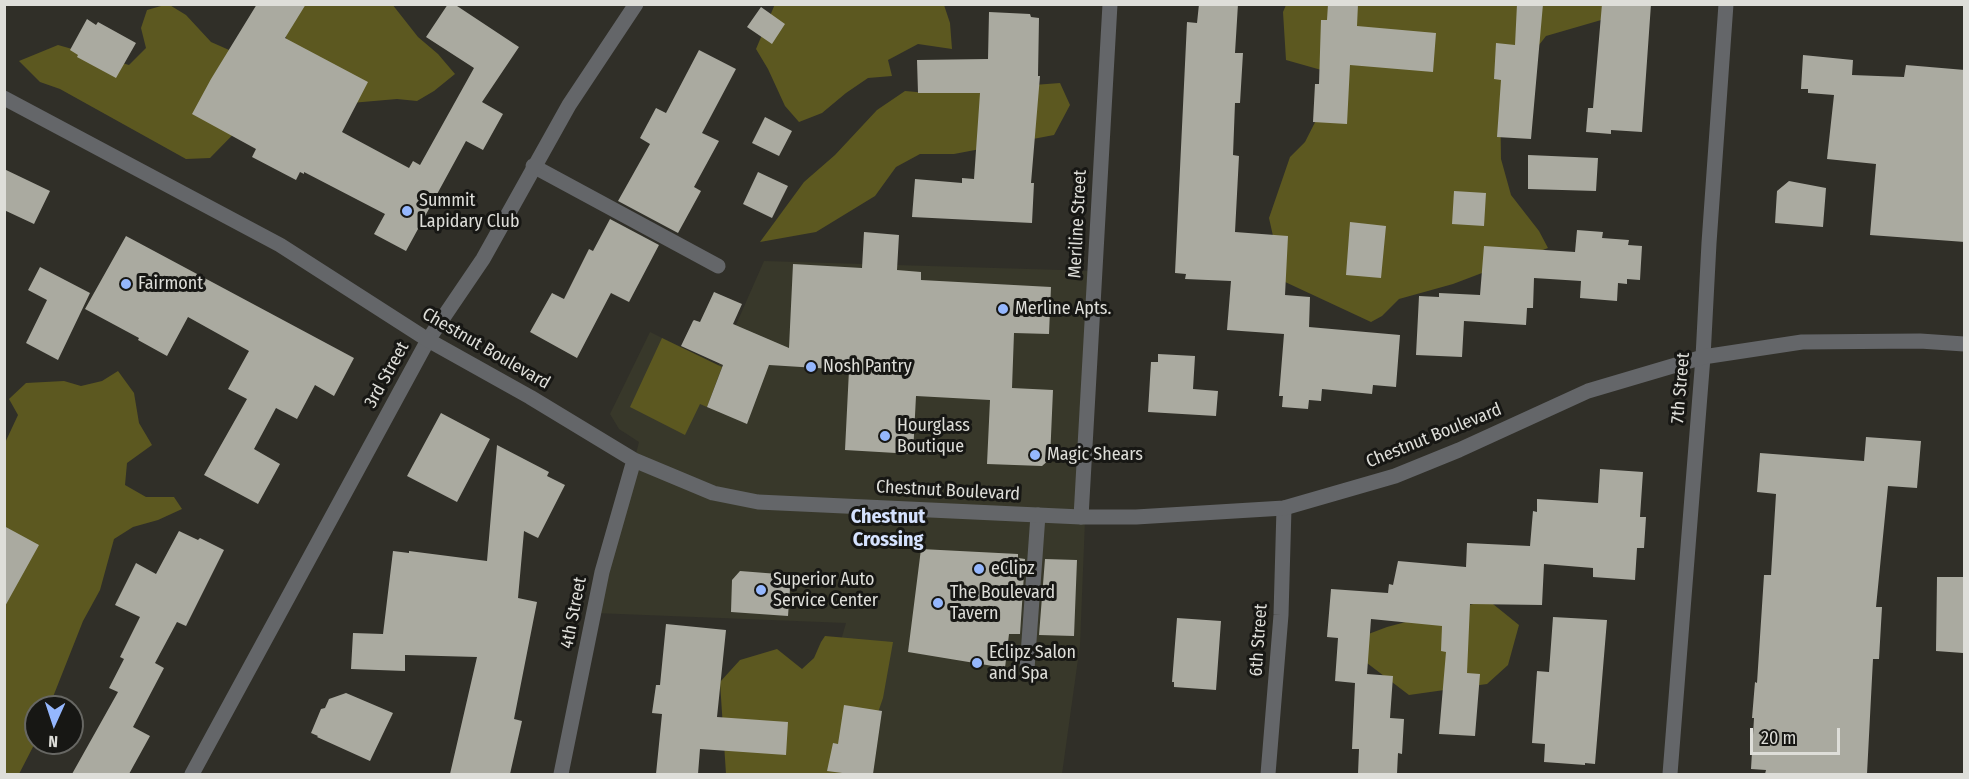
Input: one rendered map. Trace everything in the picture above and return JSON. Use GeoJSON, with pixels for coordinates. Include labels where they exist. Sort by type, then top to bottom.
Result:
{"type":"FeatureCollection","features":[{"type":"Feature","properties":{"kind":"street","name":"3rd Street"},"geometry":{"type":"LineString","coordinates":[[192,774],[428,340],[483,258],[572,100],[636,4]]}},
{"type":"Feature","properties":{"kind":"street","name":"Meriline Street"},"geometry":{"type":"LineString","coordinates":[[1081,517],[1110,4]]}},
{"type":"Feature","properties":{"kind":"street","name":"7th Street"},"geometry":{"type":"LineString","coordinates":[[1670,774],[1703,357],[1726,4]]}},
{"type":"Feature","properties":{"kind":"street","name":"Chestnut Boulevard"},"geometry":{"type":"LineString","coordinates":[[4,98],[280,245],[428,340],[539,402],[634,460],[713,493],[758,502],[1081,517],[1136,517],[1284,508],[1395,476],[1459,450],[1588,391],[1703,357],[1802,342],[1920,341],[1965,344]]}},
{"type":"Feature","properties":{"kind":"street"},"geometry":{"type":"LineString","coordinates":[[534,165],[718,266]]}},
{"type":"Feature","properties":{"kind":"street","name":"4th Street"},"geometry":{"type":"LineString","coordinates":[[561,774],[602,572],[634,460]]}},
{"type":"Feature","properties":{"kind":"street","name":"6th Street"},"geometry":{"type":"LineString","coordinates":[[1268,774],[1281,615],[1284,508]]}},
{"type":"Feature","properties":{"kind":"street"},"geometry":{"type":"LineString","coordinates":[[1027,669],[1038,515]]}},
{"type":"Feature","properties":{"kind":"shaded area"},"geometry":{"type":"Polygon","coordinates":[[[168,4],[186,15],[211,42],[245,57],[287,42],[279,5],[392,4],[418,37],[438,54],[455,74],[417,101],[397,99],[328,105],[263,104],[210,158],[186,159],[60,89],[40,82],[19,61],[58,45],[129,65],[146,48],[141,28],[147,10],[168,4]]]}},
{"type":"Feature","properties":{"kind":"shaded area"},"geometry":{"type":"Polygon","coordinates":[[[775,4],[944,5],[950,23],[952,49],[918,44],[888,60],[892,76],[868,78],[822,113],[799,122],[785,106],[756,49],[775,4]]]}},
{"type":"Feature","properties":{"kind":"shaded area"},"geometry":{"type":"Polygon","coordinates":[[[1286,5],[1653,5],[1546,36],[1500,95],[1501,159],[1511,195],[1539,231],[1548,248],[1453,284],[1399,299],[1382,316],[1371,322],[1283,281],[1269,218],[1290,157],[1305,142],[1339,75],[1286,60],[1283,12],[1286,5]]]}},
{"type":"Feature","properties":{"kind":"shaded area"},"geometry":{"type":"Polygon","coordinates":[[[1060,83],[1070,105],[1054,135],[954,154],[920,154],[896,167],[875,196],[816,232],[760,242],[804,182],[835,155],[877,110],[905,91],[928,93],[1060,83]]]}},
{"type":"Feature","properties":{"kind":"shaded area","name":"Chestnut Crossing"},"geometry":{"type":"Polygon","coordinates":[[[764,261],[1095,271],[1080,645],[1062,774],[811,774],[821,709],[846,623],[595,613],[639,442],[619,429],[610,414],[650,332],[718,366],[764,261]]]}},
{"type":"Feature","properties":{"kind":"shaded area"},"geometry":{"type":"Polygon","coordinates":[[[662,338],[722,367],[707,407],[700,404],[685,435],[630,407],[662,338]]]}},
{"type":"Feature","properties":{"kind":"shaded area"},"geometry":{"type":"Polygon","coordinates":[[[118,371],[134,393],[139,423],[152,445],[127,463],[125,485],[146,497],[174,497],[182,509],[158,520],[133,527],[114,539],[100,590],[83,621],[54,695],[24,695],[24,755],[29,755],[19,774],[5,774],[4,445],[18,415],[9,399],[26,383],[64,381],[81,386],[102,381],[118,371]]]}},
{"type":"Feature","properties":{"kind":"shaded area"},"geometry":{"type":"Polygon","coordinates":[[[1488,600],[1519,625],[1508,665],[1487,684],[1409,695],[1342,644],[1387,627],[1488,600]]]}},
{"type":"Feature","properties":{"kind":"shaded area"},"geometry":{"type":"Polygon","coordinates":[[[825,636],[893,642],[883,698],[857,774],[726,774],[720,682],[740,660],[777,649],[802,669],[814,658],[825,636]]]}},
{"type":"Feature","properties":{"kind":"building"},"geometry":{"type":"Polygon","coordinates":[[[257,4],[306,4],[285,38],[368,82],[342,132],[409,168],[413,161],[420,165],[474,68],[426,37],[448,4],[454,4],[519,47],[482,102],[503,114],[483,150],[466,141],[406,251],[374,234],[385,214],[304,172],[304,174],[300,172],[296,180],[252,157],[256,149],[192,114],[257,4]]]}},
{"type":"Feature","properties":{"kind":"building"},"geometry":{"type":"Polygon","coordinates":[[[1199,4],[1238,4],[1235,53],[1243,53],[1240,103],[1235,103],[1233,155],[1239,156],[1235,232],[1288,236],[1285,295],[1310,297],[1309,327],[1400,335],[1396,387],[1373,385],[1372,394],[1322,389],[1321,401],[1309,400],[1308,409],[1282,407],[1283,396],[1279,396],[1284,334],[1227,330],[1231,281],[1185,279],[1186,274],[1175,273],[1187,22],[1197,23],[1199,4]]]}},
{"type":"Feature","properties":{"kind":"building"},"geometry":{"type":"Polygon","coordinates":[[[1328,4],[1358,4],[1357,26],[1436,33],[1433,72],[1350,65],[1347,124],[1313,122],[1315,84],[1319,84],[1321,20],[1327,20],[1328,4]]]}},
{"type":"Feature","properties":{"kind":"building"},"geometry":{"type":"Polygon","coordinates":[[[1517,4],[1543,4],[1531,139],[1497,137],[1501,80],[1494,79],[1496,43],[1515,45],[1517,4]]]}},
{"type":"Feature","properties":{"kind":"building"},"geometry":{"type":"Polygon","coordinates":[[[1602,4],[1651,4],[1642,132],[1611,130],[1611,134],[1586,132],[1588,108],[1593,108],[1602,4]]]}},
{"type":"Feature","properties":{"kind":"building"},"geometry":{"type":"Polygon","coordinates":[[[761,7],[785,24],[772,44],[747,27],[761,7]]]}},
{"type":"Feature","properties":{"kind":"building"},"geometry":{"type":"Polygon","coordinates":[[[989,12],[1030,14],[1031,17],[1039,18],[1038,76],[1040,76],[1031,183],[1034,183],[1032,223],[912,217],[915,179],[962,183],[962,178],[974,179],[980,93],[918,93],[917,60],[988,59],[989,12]]]}},
{"type":"Feature","properties":{"kind":"building"},"geometry":{"type":"Polygon","coordinates":[[[87,19],[96,25],[98,22],[136,43],[116,78],[77,57],[78,55],[70,50],[87,19]]]}},
{"type":"Feature","properties":{"kind":"building"},"geometry":{"type":"Polygon","coordinates":[[[699,50],[736,69],[702,133],[719,141],[694,187],[701,191],[678,233],[618,201],[650,144],[640,138],[656,108],[666,113],[699,50]]]}},
{"type":"Feature","properties":{"kind":"building"},"geometry":{"type":"Polygon","coordinates":[[[1803,55],[1853,60],[1852,75],[1904,77],[1906,65],[1965,70],[1965,242],[1870,235],[1876,164],[1827,159],[1834,95],[1808,93],[1808,89],[1801,89],[1803,55]]]}},
{"type":"Feature","properties":{"kind":"building"},"geometry":{"type":"Polygon","coordinates":[[[765,117],[792,131],[779,156],[752,143],[765,117]]]}},
{"type":"Feature","properties":{"kind":"building"},"geometry":{"type":"Polygon","coordinates":[[[1528,155],[1598,158],[1596,191],[1528,189],[1528,155]]]}},
{"type":"Feature","properties":{"kind":"building"},"geometry":{"type":"Polygon","coordinates":[[[4,169],[50,191],[34,224],[4,210],[4,169]]]}},
{"type":"Feature","properties":{"kind":"building"},"geometry":{"type":"Polygon","coordinates":[[[758,172],[788,186],[772,218],[743,204],[758,172]]]}},
{"type":"Feature","properties":{"kind":"building"},"geometry":{"type":"Polygon","coordinates":[[[1789,181],[1826,188],[1823,227],[1775,223],[1777,191],[1789,181]]]}},
{"type":"Feature","properties":{"kind":"building"},"geometry":{"type":"Polygon","coordinates":[[[1454,191],[1486,193],[1484,226],[1452,224],[1454,191]]]}},
{"type":"Feature","properties":{"kind":"building"},"geometry":{"type":"Polygon","coordinates":[[[610,219],[659,245],[629,302],[611,293],[577,358],[530,332],[552,293],[564,299],[589,249],[593,251],[610,219]]]}},
{"type":"Feature","properties":{"kind":"building"},"geometry":{"type":"Polygon","coordinates":[[[1350,222],[1386,226],[1381,278],[1346,275],[1350,222]]]}},
{"type":"Feature","properties":{"kind":"building"},"geometry":{"type":"Polygon","coordinates":[[[1577,230],[1603,232],[1602,238],[1629,240],[1628,245],[1642,246],[1640,280],[1627,279],[1627,284],[1618,283],[1617,301],[1580,298],[1581,281],[1534,278],[1533,308],[1527,308],[1526,325],[1464,321],[1462,357],[1416,355],[1419,296],[1439,297],[1439,293],[1480,295],[1484,246],[1575,252],[1577,230]]]}},
{"type":"Feature","properties":{"kind":"building"},"geometry":{"type":"Polygon","coordinates":[[[864,232],[899,235],[897,270],[921,272],[921,280],[1051,287],[1049,334],[1014,333],[1012,388],[1053,390],[1050,459],[1042,466],[987,464],[990,400],[916,396],[913,454],[845,450],[849,370],[769,365],[747,424],[707,407],[723,365],[681,346],[693,321],[700,322],[714,292],[742,304],[733,324],[789,348],[793,264],[862,268],[864,232]]]}},
{"type":"Feature","properties":{"kind":"building"},"geometry":{"type":"Polygon","coordinates":[[[126,236],[354,358],[334,396],[315,385],[297,419],[276,408],[254,449],[280,464],[258,504],[204,475],[247,399],[228,389],[249,351],[188,317],[167,356],[85,309],[126,236]]]}},
{"type":"Feature","properties":{"kind":"building"},"geometry":{"type":"Polygon","coordinates":[[[40,267],[90,293],[58,360],[26,343],[47,300],[28,290],[40,267]]]}},
{"type":"Feature","properties":{"kind":"building"},"geometry":{"type":"Polygon","coordinates":[[[1158,354],[1195,356],[1193,389],[1218,391],[1216,416],[1148,412],[1151,362],[1158,362],[1158,354]]]}},
{"type":"Feature","properties":{"kind":"building"},"geometry":{"type":"Polygon","coordinates":[[[441,413],[490,439],[457,502],[407,476],[441,413]]]}},
{"type":"Feature","properties":{"kind":"building"},"geometry":{"type":"Polygon","coordinates":[[[1866,437],[1921,441],[1917,488],[1888,486],[1876,607],[1882,607],[1879,659],[1873,659],[1867,774],[1765,774],[1766,770],[1751,769],[1754,718],[1752,718],[1755,682],[1757,683],[1764,575],[1771,575],[1776,494],[1757,492],[1760,453],[1864,461],[1866,437]]]}},
{"type":"Feature","properties":{"kind":"building"},"geometry":{"type":"Polygon","coordinates":[[[497,445],[549,472],[547,476],[565,485],[538,538],[524,531],[518,598],[537,602],[514,719],[522,721],[510,774],[450,774],[477,657],[405,655],[405,671],[351,669],[353,633],[383,634],[393,551],[487,561],[497,445]]]}},
{"type":"Feature","properties":{"kind":"building"},"geometry":{"type":"Polygon","coordinates":[[[1600,469],[1643,472],[1640,517],[1646,517],[1644,548],[1637,548],[1635,580],[1593,577],[1593,568],[1544,564],[1542,605],[1470,604],[1467,673],[1480,674],[1475,736],[1439,734],[1446,652],[1441,651],[1442,626],[1371,619],[1367,674],[1393,676],[1390,718],[1404,719],[1402,754],[1398,753],[1397,774],[1358,774],[1359,749],[1352,749],[1355,683],[1335,681],[1338,638],[1327,637],[1331,589],[1388,593],[1389,584],[1393,585],[1398,561],[1466,567],[1467,543],[1530,546],[1533,511],[1537,512],[1537,499],[1598,503],[1600,469]]]}},
{"type":"Feature","properties":{"kind":"building"},"geometry":{"type":"Polygon","coordinates":[[[4,526],[39,545],[4,608],[4,526]]]}},
{"type":"Feature","properties":{"kind":"building"},"geometry":{"type":"Polygon","coordinates":[[[179,531],[224,550],[186,626],[177,622],[155,663],[164,668],[133,727],[150,736],[129,774],[72,774],[118,692],[109,688],[124,659],[120,657],[140,617],[115,605],[136,563],[156,574],[179,531]]]}},
{"type":"Feature","properties":{"kind":"building"},"geometry":{"type":"Polygon","coordinates":[[[921,549],[1018,554],[1018,558],[1025,559],[1020,634],[1009,634],[1005,668],[908,652],[921,549]]]}},
{"type":"Feature","properties":{"kind":"building"},"geometry":{"type":"Polygon","coordinates":[[[1045,559],[1077,560],[1074,636],[1039,635],[1045,559]]]}},
{"type":"Feature","properties":{"kind":"building"},"geometry":{"type":"Polygon","coordinates":[[[740,571],[791,575],[788,616],[731,612],[732,580],[740,571]]]}},
{"type":"Feature","properties":{"kind":"building"},"geometry":{"type":"Polygon","coordinates":[[[1937,577],[1965,577],[1963,653],[1936,651],[1937,577]]]}},
{"type":"Feature","properties":{"kind":"building"},"geometry":{"type":"Polygon","coordinates":[[[1553,617],[1607,620],[1595,764],[1544,762],[1545,744],[1532,743],[1537,671],[1549,672],[1553,617]]]}},
{"type":"Feature","properties":{"kind":"building"},"geometry":{"type":"Polygon","coordinates":[[[1177,618],[1221,621],[1216,690],[1174,687],[1174,682],[1172,682],[1177,618]]]}},
{"type":"Feature","properties":{"kind":"building"},"geometry":{"type":"Polygon","coordinates":[[[666,624],[726,630],[717,717],[788,722],[786,755],[700,749],[698,774],[656,774],[662,714],[652,713],[656,685],[660,685],[666,624]]]}},
{"type":"Feature","properties":{"kind":"building"},"geometry":{"type":"Polygon","coordinates":[[[346,693],[393,713],[370,761],[311,733],[321,709],[325,708],[329,699],[346,693]]]}},
{"type":"Feature","properties":{"kind":"building"},"geometry":{"type":"Polygon","coordinates":[[[844,705],[882,711],[873,774],[827,771],[833,743],[838,744],[844,705]]]}},
{"type":"Feature","properties":{"kind":"place","name":"Summit Lapidary Club"},"geometry":{"type":"Point","coordinates":[407,211]}},
{"type":"Feature","properties":{"kind":"place","name":"Fairmont"},"geometry":{"type":"Point","coordinates":[126,284]}},
{"type":"Feature","properties":{"kind":"place","name":"Merline Apts."},"geometry":{"type":"Point","coordinates":[1003,309]}},
{"type":"Feature","properties":{"kind":"place","name":"Nosh Pantry"},"geometry":{"type":"Point","coordinates":[811,367]}},
{"type":"Feature","properties":{"kind":"place","name":"Hourglass Boutique"},"geometry":{"type":"Point","coordinates":[885,436]}},
{"type":"Feature","properties":{"kind":"place","name":"Magic Shears"},"geometry":{"type":"Point","coordinates":[1035,455]}},
{"type":"Feature","properties":{"kind":"place","name":"eClipz"},"geometry":{"type":"Point","coordinates":[979,569]}},
{"type":"Feature","properties":{"kind":"place","name":"Superior Auto Service Center"},"geometry":{"type":"Point","coordinates":[761,590]}},
{"type":"Feature","properties":{"kind":"place","name":"The Boulevard Tavern"},"geometry":{"type":"Point","coordinates":[938,603]}},
{"type":"Feature","properties":{"kind":"place","name":"Eclipz Salon and Spa"},"geometry":{"type":"Point","coordinates":[977,663]}},
{"type":"Feature","properties":{"kind":"district","name":"Chestnut Crossing"},"geometry":{"type":"Point","coordinates":[888,528]}}]}
